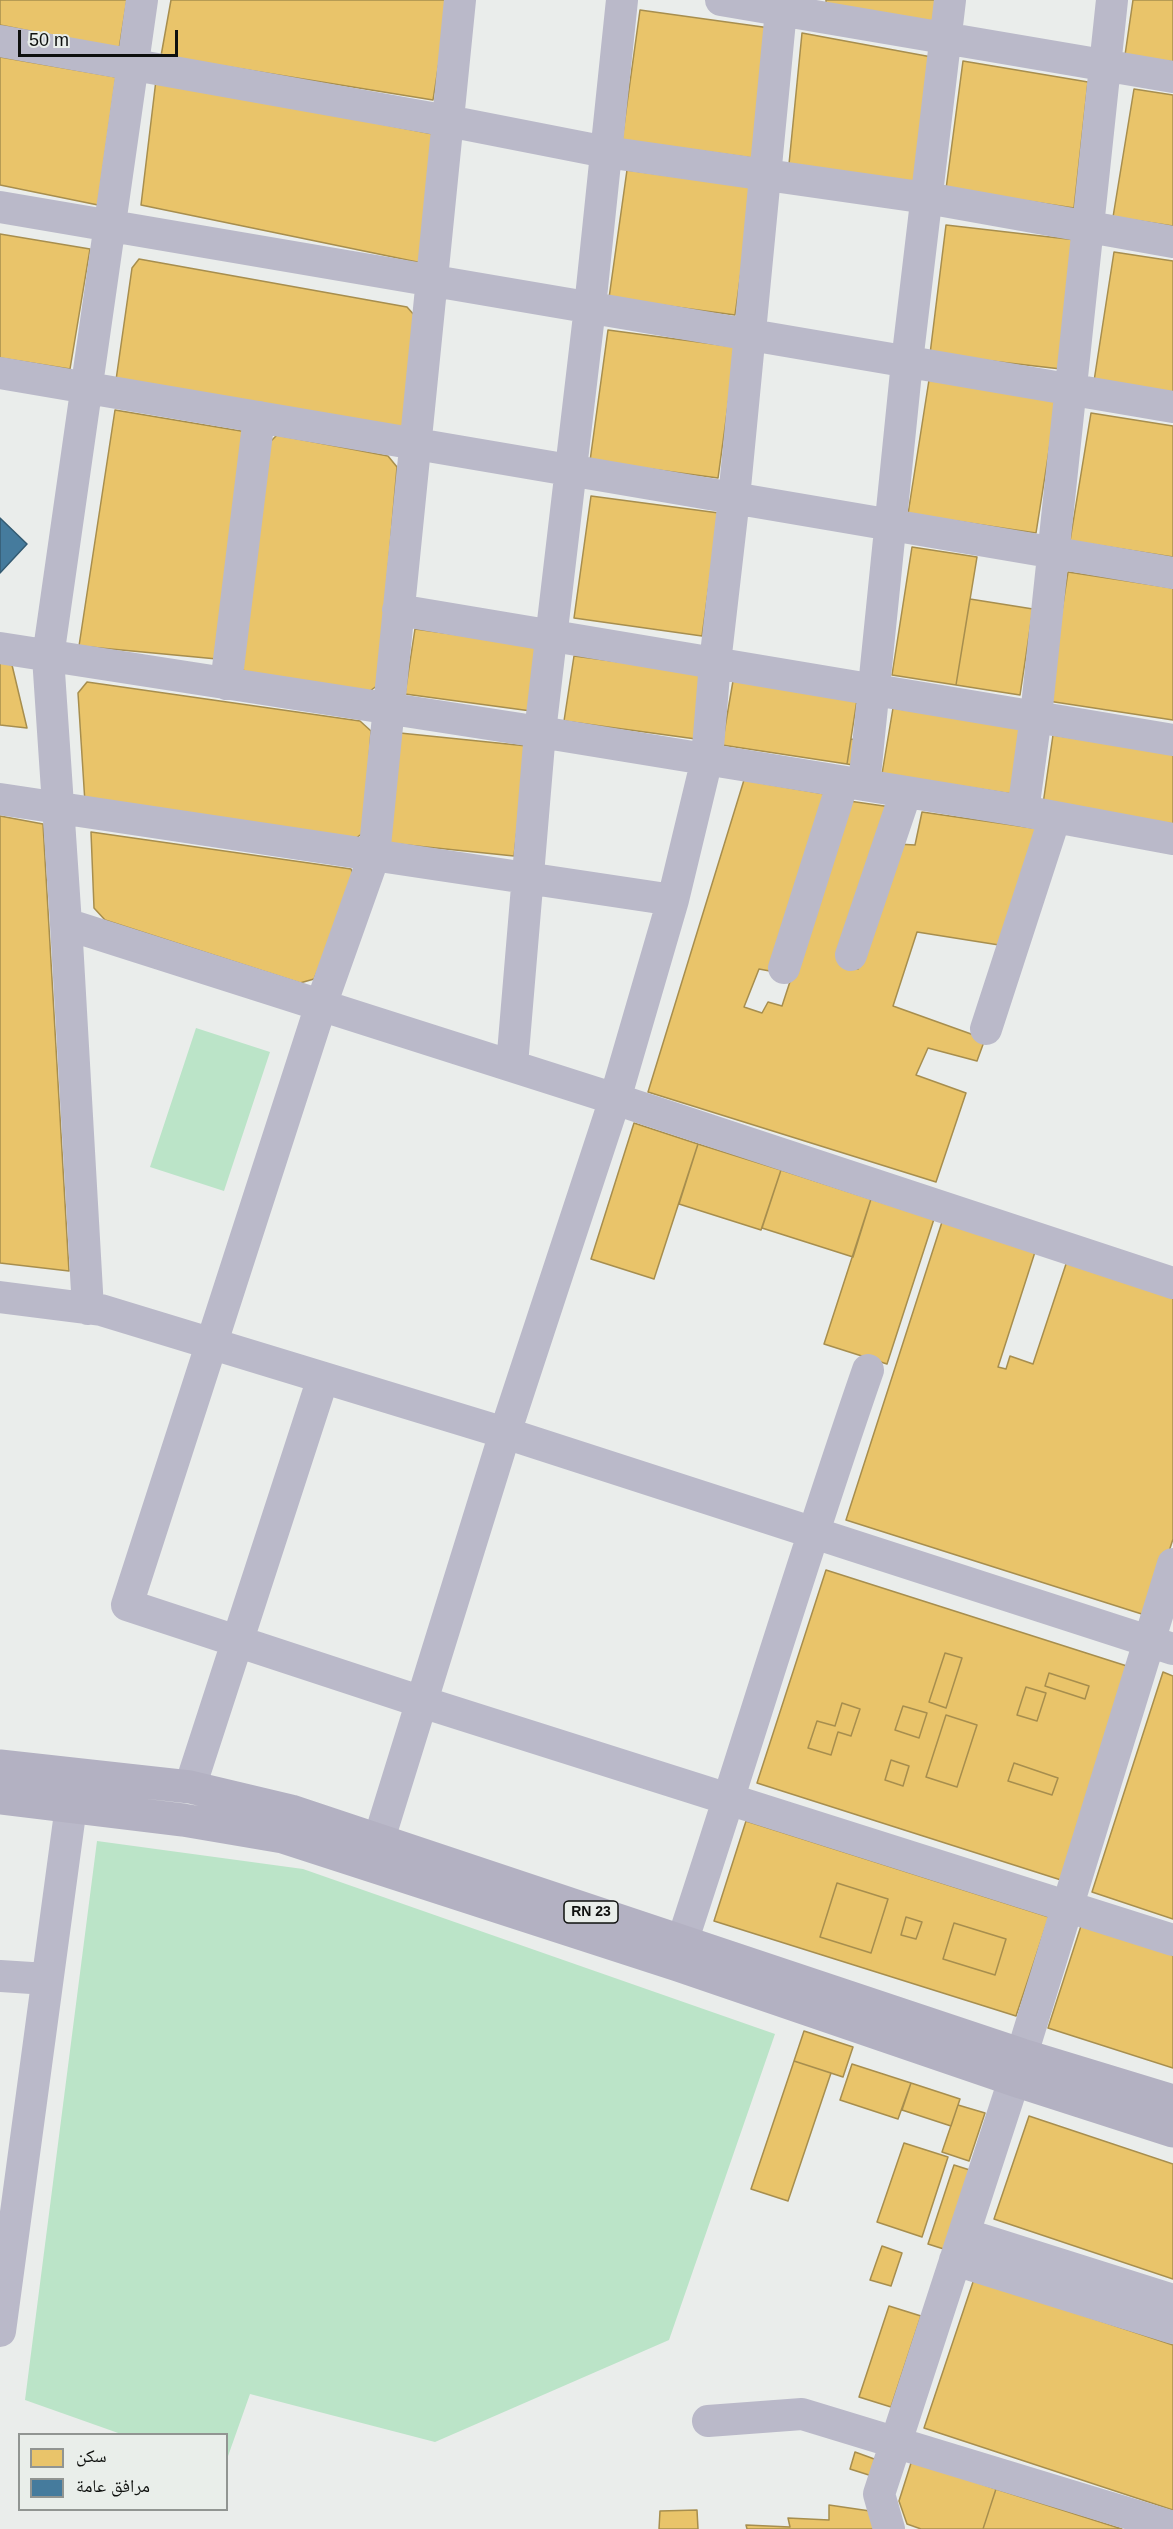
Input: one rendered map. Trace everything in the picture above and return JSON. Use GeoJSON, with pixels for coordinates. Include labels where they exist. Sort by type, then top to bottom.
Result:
{"type":"FeatureCollection","features":[{"type":"Feature","properties":{"kind":"main road","name":"RN 23"},"geometry":{"type":"LineString","coordinates":[[0,1766],[190,1787],[291,1811],[375,1853],[678,1965],[1018,2067],[1173,2101]]}},
{"type":"Feature","properties":{"kind":"main road","name":"RN 23"},"geometry":{"type":"LineString","coordinates":[[0,1798],[283,1837],[375,1853],[682,1942],[1018,2067],[1173,2131]]}},
{"type":"Feature","properties":{"kind":"street"},"geometry":{"type":"LineString","coordinates":[[88,1309],[48,657],[142,0]]}},
{"type":"Feature","properties":{"kind":"street"},"geometry":{"type":"LineString","coordinates":[[460,0],[374,856],[321,1005],[127,1605],[422,1702],[1173,1940]]}},
{"type":"Feature","properties":{"kind":"street"},"geometry":{"type":"LineString","coordinates":[[512,1065],[540,732],[590,307],[622,0]]}},
{"type":"Feature","properties":{"kind":"street"},"geometry":{"type":"LineString","coordinates":[[721,0],[782,5],[947,38],[1173,77]]}},
{"type":"Feature","properties":{"kind":"street"},"geometry":{"type":"LineString","coordinates":[[784,968],[853,783],[873,688],[907,362],[950,0]]}},
{"type":"Feature","properties":{"kind":"street"},"geometry":{"type":"LineString","coordinates":[[1023,811],[1036,716],[1112,0]]}},
{"type":"Feature","properties":{"kind":"street"},"geometry":{"type":"LineString","coordinates":[[375,1853],[506,1433],[615,1099],[673,900],[708,759],[715,663],[734,498],[782,5]]}},
{"type":"Feature","properties":{"kind":"street"},"geometry":{"type":"LineString","coordinates":[[0,41],[132,63],[606,152],[927,198],[1173,242]]}},
{"type":"Feature","properties":{"kind":"street"},"geometry":{"type":"LineString","coordinates":[[0,207],[1173,407]]}},
{"type":"Feature","properties":{"kind":"street"},"geometry":{"type":"LineString","coordinates":[[0,373],[1173,573]]}},
{"type":"Feature","properties":{"kind":"street"},"geometry":{"type":"LineString","coordinates":[[226,684],[259,417]]}},
{"type":"Feature","properties":{"kind":"street"},"geometry":{"type":"LineString","coordinates":[[398,610],[1173,740]]}},
{"type":"Feature","properties":{"kind":"street"},"geometry":{"type":"LineString","coordinates":[[0,648],[708,759],[1023,811],[1173,839]]}},
{"type":"Feature","properties":{"kind":"street"},"geometry":{"type":"LineString","coordinates":[[851,955],[906,792]]}},
{"type":"Feature","properties":{"kind":"street"},"geometry":{"type":"LineString","coordinates":[[0,799],[673,900]]}},
{"type":"Feature","properties":{"kind":"street"},"geometry":{"type":"LineString","coordinates":[[986,1029],[1055,817]]}},
{"type":"Feature","properties":{"kind":"street"},"geometry":{"type":"LineString","coordinates":[[66,924],[512,1065],[1173,1283]]}},
{"type":"Feature","properties":{"kind":"street"},"geometry":{"type":"LineString","coordinates":[[0,1297],[101,1310],[506,1433],[1161,1646]]}},
{"type":"Feature","properties":{"kind":"street"},"geometry":{"type":"LineString","coordinates":[[682,1942],[812,1532],[868,1370]]}},
{"type":"Feature","properties":{"kind":"street"},"geometry":{"type":"LineString","coordinates":[[190,1787],[323,1378]]}},
{"type":"Feature","properties":{"kind":"street"},"geometry":{"type":"LineString","coordinates":[[889,2529],[879,2494],[1018,2067],[1067,1906],[1161,1646],[1173,1564]]}},
{"type":"Feature","properties":{"kind":"street"},"geometry":{"type":"LineString","coordinates":[[0,2331],[14,2126],[47,1980],[71,1806]]}},
{"type":"Feature","properties":{"kind":"street"},"geometry":{"type":"LineString","coordinates":[[0,1976],[47,1980]]}},
{"type":"Feature","properties":{"kind":"street"},"geometry":{"type":"LineString","coordinates":[[960,2247],[1173,2300]]}},
{"type":"Feature","properties":{"kind":"street"},"geometry":{"type":"LineString","coordinates":[[960,2247],[1173,2328]]}},
{"type":"Feature","properties":{"kind":"street"},"geometry":{"type":"LineString","coordinates":[[708,2421],[802,2414],[1173,2528]]}},
{"type":"Feature","properties":{"kind":"green space"},"geometry":{"type":"Polygon","coordinates":[[[196,1028],[270,1052],[224,1191],[150,1167],[196,1028]]]}},
{"type":"Feature","properties":{"kind":"green space"},"geometry":{"type":"Polygon","coordinates":[[[97,1841],[303,1869],[775,2034],[669,2340],[435,2442],[250,2394],[228,2456],[228,2433],[118,2433],[25,2400],[97,1841]]]}},
{"type":"Feature","properties":{"kind":"building: سكن"},"geometry":{"type":"Polygon","coordinates":[[[0,0],[127,0],[119,49],[0,25],[0,0]]]}},
{"type":"Feature","properties":{"kind":"building: سكن"},"geometry":{"type":"Polygon","coordinates":[[[171,0],[449,0],[433,100],[161,56],[171,0]]]}},
{"type":"Feature","properties":{"kind":"building: سكن"},"geometry":{"type":"Polygon","coordinates":[[[826,0],[938,0],[935,22],[826,5],[826,0]]]}},
{"type":"Feature","properties":{"kind":"building: سكن"},"geometry":{"type":"Polygon","coordinates":[[[1133,0],[1173,0],[1173,62],[1125,55],[1133,0]]]}},
{"type":"Feature","properties":{"kind":"building: سكن"},"geometry":{"type":"Polygon","coordinates":[[[640,10],[770,28],[752,158],[622,140],[640,10]]]}},
{"type":"Feature","properties":{"kind":"building: سكن"},"geometry":{"type":"Polygon","coordinates":[[[802,33],[937,58],[919,186],[789,164],[802,33]]]}},
{"type":"Feature","properties":{"kind":"building: سكن"},"geometry":{"type":"Polygon","coordinates":[[[0,57],[116,77],[98,205],[0,185],[0,57]]]}},
{"type":"Feature","properties":{"kind":"building: سكن"},"geometry":{"type":"Polygon","coordinates":[[[963,61],[1088,82],[1074,208],[946,189],[963,61]]]}},
{"type":"Feature","properties":{"kind":"building: سكن"},"geometry":{"type":"Polygon","coordinates":[[[156,80],[433,134],[422,263],[141,205],[156,80]]]}},
{"type":"Feature","properties":{"kind":"building: سكن"},"geometry":{"type":"Polygon","coordinates":[[[1134,89],[1173,95],[1173,226],[1113,217],[1134,89]]]}},
{"type":"Feature","properties":{"kind":"building: سكن"},"geometry":{"type":"Polygon","coordinates":[[[627,170],[753,187],[735,315],[609,298],[627,170]]]}},
{"type":"Feature","properties":{"kind":"building: سكن"},"geometry":{"type":"Polygon","coordinates":[[[946,225],[1076,240],[1061,369],[930,354],[946,225]]]}},
{"type":"Feature","properties":{"kind":"building: سكن"},"geometry":{"type":"Polygon","coordinates":[[[0,234],[90,249],[70,369],[0,358],[0,234]]]}},
{"type":"Feature","properties":{"kind":"building: سكن"},"geometry":{"type":"Polygon","coordinates":[[[1114,252],[1173,261],[1173,393],[1094,381],[1114,252]]]}},
{"type":"Feature","properties":{"kind":"building: سكن"},"geometry":{"type":"Polygon","coordinates":[[[139,259],[407,307],[415,316],[407,431],[116,380],[132,268],[139,259]]]}},
{"type":"Feature","properties":{"kind":"building: سكن"},"geometry":{"type":"Polygon","coordinates":[[[608,330],[736,347],[718,478],[590,461],[608,330]]]}},
{"type":"Feature","properties":{"kind":"building: سكن"},"geometry":{"type":"Polygon","coordinates":[[[929,380],[1057,400],[1036,533],[908,514],[929,380]]]}},
{"type":"Feature","properties":{"kind":"building: سكن"},"geometry":{"type":"Polygon","coordinates":[[[115,410],[247,432],[217,659],[79,646],[115,410]]]}},
{"type":"Feature","properties":{"kind":"building: سكن"},"geometry":{"type":"Polygon","coordinates":[[[1091,413],[1173,426],[1173,557],[1070,541],[1091,413]]]}},
{"type":"Feature","properties":{"kind":"building: سكن"},"geometry":{"type":"Polygon","coordinates":[[[277,435],[388,456],[397,467],[378,685],[366,694],[247,675],[242,668],[268,444],[277,435]]]}},
{"type":"Feature","properties":{"kind":"building: سكن"},"geometry":{"type":"Polygon","coordinates":[[[591,496],[719,513],[702,636],[574,618],[591,496]]]}},
{"type":"Feature","properties":{"kind":"building: سكن"},"geometry":{"type":"Polygon","coordinates":[[[912,547],[977,557],[956,685],[892,675],[912,547]]]}},
{"type":"Feature","properties":{"kind":"building: سكن"},"geometry":{"type":"Polygon","coordinates":[[[1068,572],[1173,588],[1173,720],[1048,701],[1068,572]]]}},
{"type":"Feature","properties":{"kind":"building: سكن"},"geometry":{"type":"Polygon","coordinates":[[[970,599],[1033,609],[1020,695],[956,685],[970,599]]]}},
{"type":"Feature","properties":{"kind":"building: سكن"},"geometry":{"type":"Polygon","coordinates":[[[415,629],[541,646],[531,711],[405,694],[415,629]]]}},
{"type":"Feature","properties":{"kind":"building: سكن"},"geometry":{"type":"Polygon","coordinates":[[[574,656],[705,673],[696,739],[564,721],[574,656]]]}},
{"type":"Feature","properties":{"kind":"building: سكن"},"geometry":{"type":"Polygon","coordinates":[[[0,662],[12,665],[27,728],[0,725],[0,662]]]}},
{"type":"Feature","properties":{"kind":"building: سكن"},"geometry":{"type":"Polygon","coordinates":[[[733,681],[857,700],[847,764],[722,745],[733,681]]]}},
{"type":"Feature","properties":{"kind":"building: سكن"},"geometry":{"type":"Polygon","coordinates":[[[87,682],[360,721],[371,731],[364,832],[355,839],[85,803],[78,693],[87,682]]]}},
{"type":"Feature","properties":{"kind":"building: سكن"},"geometry":{"type":"Polygon","coordinates":[[[893,708],[1023,728],[1012,794],[882,774],[893,708]]]}},
{"type":"Feature","properties":{"kind":"building: سكن"},"geometry":{"type":"Polygon","coordinates":[[[400,733],[527,746],[514,856],[387,843],[400,733]]]}},
{"type":"Feature","properties":{"kind":"building: سكن"},"geometry":{"type":"Polygon","coordinates":[[[1053,735],[1173,753],[1173,824],[1043,804],[1053,735]]]}},
{"type":"Feature","properties":{"kind":"building: سكن"},"geometry":{"type":"Polygon","coordinates":[[[851,739],[862,741],[858,766],[847,764],[851,739]]]}},
{"type":"Feature","properties":{"kind":"building: سكن"},"geometry":{"type":"Polygon","coordinates":[[[744,780],[831,795],[775,972],[759,969],[744,1007],[762,1013],[768,1002],[782,1006],[849,801],[891,807],[842,963],[858,969],[897,844],[915,845],[922,812],[1040,829],[999,945],[917,932],[893,1006],[985,1039],[977,1061],[928,1048],[916,1075],[966,1093],[936,1182],[648,1092],[744,780]]]}},
{"type":"Feature","properties":{"kind":"building: سكن"},"geometry":{"type":"Polygon","coordinates":[[[0,816],[43,824],[69,1271],[0,1263],[0,816]]]}},
{"type":"Feature","properties":{"kind":"building: سكن"},"geometry":{"type":"Polygon","coordinates":[[[91,832],[351,869],[356,881],[314,979],[300,983],[105,920],[94,908],[91,832]]]}},
{"type":"Feature","properties":{"kind":"building: سكن"},"geometry":{"type":"Polygon","coordinates":[[[634,1123],[698,1144],[654,1279],[591,1259],[634,1123]]]}},
{"type":"Feature","properties":{"kind":"building: سكن"},"geometry":{"type":"Polygon","coordinates":[[[698,1144],[781,1170],[761,1230],[679,1204],[698,1144]]]}},
{"type":"Feature","properties":{"kind":"building: سكن"},"geometry":{"type":"Polygon","coordinates":[[[781,1170],[871,1199],[853,1257],[762,1228],[781,1170]]]}},
{"type":"Feature","properties":{"kind":"building: سكن"},"geometry":{"type":"Polygon","coordinates":[[[871,1199],[934,1219],[887,1364],[824,1344],[871,1199]]]}},
{"type":"Feature","properties":{"kind":"building: سكن"},"geometry":{"type":"Polygon","coordinates":[[[942,1222],[1035,1252],[998,1367],[1006,1369],[1010,1356],[1033,1364],[1067,1261],[1173,1294],[1173,1539],[1148,1616],[846,1520],[942,1222]]]}},
{"type":"Feature","properties":{"kind":"building: سكن"},"geometry":{"type":"Polygon","coordinates":[[[826,1570],[1130,1667],[1061,1880],[757,1783],[826,1570]],[[945,1653],[929,1702],[946,1708],[962,1658],[945,1653]],[[1049,1673],[1045,1686],[1085,1699],[1089,1686],[1049,1673]],[[1026,1687],[1017,1715],[1037,1721],[1046,1693],[1026,1687]],[[842,1703],[835,1726],[817,1721],[808,1748],[831,1755],[838,1732],[851,1736],[860,1709],[842,1703]],[[903,1706],[895,1730],[919,1738],[927,1713],[903,1706]],[[946,1715],[926,1777],[957,1787],[977,1725],[946,1715]],[[891,1760],[885,1780],[903,1786],[909,1766],[891,1760]],[[1014,1763],[1008,1781],[1052,1795],[1058,1778],[1014,1763]]]}},
{"type":"Feature","properties":{"kind":"building: سكن"},"geometry":{"type":"Polygon","coordinates":[[[945,1653],[962,1658],[946,1708],[929,1702],[945,1653]]]}},
{"type":"Feature","properties":{"kind":"building: سكن"},"geometry":{"type":"Polygon","coordinates":[[[1163,1672],[1173,1676],[1173,1919],[1092,1892],[1163,1672]]]}},
{"type":"Feature","properties":{"kind":"building: سكن"},"geometry":{"type":"Polygon","coordinates":[[[1049,1673],[1089,1686],[1085,1699],[1045,1686],[1049,1673]]]}},
{"type":"Feature","properties":{"kind":"building: سكن"},"geometry":{"type":"Polygon","coordinates":[[[1026,1687],[1046,1693],[1037,1721],[1017,1715],[1026,1687]]]}},
{"type":"Feature","properties":{"kind":"building: سكن"},"geometry":{"type":"Polygon","coordinates":[[[842,1703],[860,1709],[851,1736],[838,1732],[831,1755],[808,1748],[817,1721],[835,1726],[842,1703]]]}},
{"type":"Feature","properties":{"kind":"building: سكن"},"geometry":{"type":"Polygon","coordinates":[[[903,1706],[927,1713],[919,1738],[895,1730],[903,1706]]]}},
{"type":"Feature","properties":{"kind":"building: سكن"},"geometry":{"type":"Polygon","coordinates":[[[946,1715],[977,1725],[957,1787],[926,1777],[946,1715]]]}},
{"type":"Feature","properties":{"kind":"building: سكن"},"geometry":{"type":"Polygon","coordinates":[[[891,1760],[909,1766],[903,1786],[885,1780],[891,1760]]]}},
{"type":"Feature","properties":{"kind":"building: سكن"},"geometry":{"type":"Polygon","coordinates":[[[1014,1763],[1058,1778],[1052,1795],[1008,1781],[1014,1763]]]}},
{"type":"Feature","properties":{"kind":"building: سكن"},"geometry":{"type":"Polygon","coordinates":[[[746,1821],[1049,1917],[1016,2016],[714,1921],[746,1821]],[[837,1883],[820,1937],[871,1953],[888,1899],[837,1883]],[[906,1917],[901,1935],[916,1939],[922,1922],[906,1917]],[[954,1923],[943,1959],[995,1975],[1006,1939],[954,1923]]]}},
{"type":"Feature","properties":{"kind":"building: سكن"},"geometry":{"type":"Polygon","coordinates":[[[837,1883],[888,1899],[871,1953],[820,1937],[837,1883]]]}},
{"type":"Feature","properties":{"kind":"building: سكن"},"geometry":{"type":"Polygon","coordinates":[[[906,1917],[922,1922],[916,1939],[901,1935],[906,1917]]]}},
{"type":"Feature","properties":{"kind":"building: سكن"},"geometry":{"type":"Polygon","coordinates":[[[954,1923],[1006,1939],[995,1975],[943,1959],[954,1923]]]}},
{"type":"Feature","properties":{"kind":"building: سكن"},"geometry":{"type":"Polygon","coordinates":[[[1081,1926],[1173,1955],[1173,2068],[1048,2028],[1081,1926]]]}},
{"type":"Feature","properties":{"kind":"building: سكن"},"geometry":{"type":"Polygon","coordinates":[[[804,2031],[853,2047],[843,2077],[794,2061],[804,2031]]]}},
{"type":"Feature","properties":{"kind":"building: سكن"},"geometry":{"type":"Polygon","coordinates":[[[794,2061],[831,2073],[788,2201],[751,2189],[794,2061]]]}},
{"type":"Feature","properties":{"kind":"building: سكن"},"geometry":{"type":"Polygon","coordinates":[[[852,2064],[911,2083],[898,2119],[840,2100],[852,2064]]]}},
{"type":"Feature","properties":{"kind":"building: سكن"},"geometry":{"type":"Polygon","coordinates":[[[911,2083],[960,2099],[951,2126],[902,2110],[911,2083]]]}},
{"type":"Feature","properties":{"kind":"building: سكن"},"geometry":{"type":"Polygon","coordinates":[[[958,2105],[985,2113],[969,2161],[942,2152],[958,2105]]]}},
{"type":"Feature","properties":{"kind":"building: سكن"},"geometry":{"type":"Polygon","coordinates":[[[1029,2116],[1173,2164],[1173,2279],[994,2219],[1029,2116]]]}},
{"type":"Feature","properties":{"kind":"building: سكن"},"geometry":{"type":"Polygon","coordinates":[[[904,2143],[948,2157],[922,2237],[877,2222],[904,2143]]]}},
{"type":"Feature","properties":{"kind":"building: سكن"},"geometry":{"type":"Polygon","coordinates":[[[954,2165],[976,2172],[950,2251],[928,2244],[954,2165]]]}},
{"type":"Feature","properties":{"kind":"building: سكن"},"geometry":{"type":"Polygon","coordinates":[[[882,2246],[902,2253],[891,2286],[870,2280],[882,2246]]]}},
{"type":"Feature","properties":{"kind":"building: سكن"},"geometry":{"type":"Polygon","coordinates":[[[974,2279],[1173,2345],[1173,2510],[924,2428],[974,2279]]]}},
{"type":"Feature","properties":{"kind":"building: سكن"},"geometry":{"type":"Polygon","coordinates":[[[889,2306],[921,2316],[891,2407],[859,2397],[889,2306]]]}},
{"type":"Feature","properties":{"kind":"building: سكن"},"geometry":{"type":"Polygon","coordinates":[[[855,2452],[877,2460],[872,2476],[850,2469],[855,2452]]]}},
{"type":"Feature","properties":{"kind":"building: سكن"},"geometry":{"type":"Polygon","coordinates":[[[912,2460],[996,2489],[983,2529],[921,2529],[907,2524],[899,2501],[912,2460]]]}},
{"type":"Feature","properties":{"kind":"building: سكن"},"geometry":{"type":"Polygon","coordinates":[[[996,2489],[1122,2529],[983,2529],[996,2489]]]}},
{"type":"Feature","properties":{"kind":"building: سكن"},"geometry":{"type":"Polygon","coordinates":[[[829,2505],[870,2511],[875,2529],[747,2529],[746,2525],[790,2527],[788,2518],[829,2520],[829,2505]]]}},
{"type":"Feature","properties":{"kind":"building: سكن"},"geometry":{"type":"Polygon","coordinates":[[[697,2510],[698,2529],[659,2529],[660,2511],[697,2510]]]}},
{"type":"Feature","properties":{"kind":"building: مرافق عامة"},"geometry":{"type":"Polygon","coordinates":[[[0,518],[27,544],[0,573],[0,518]]]}}]}
